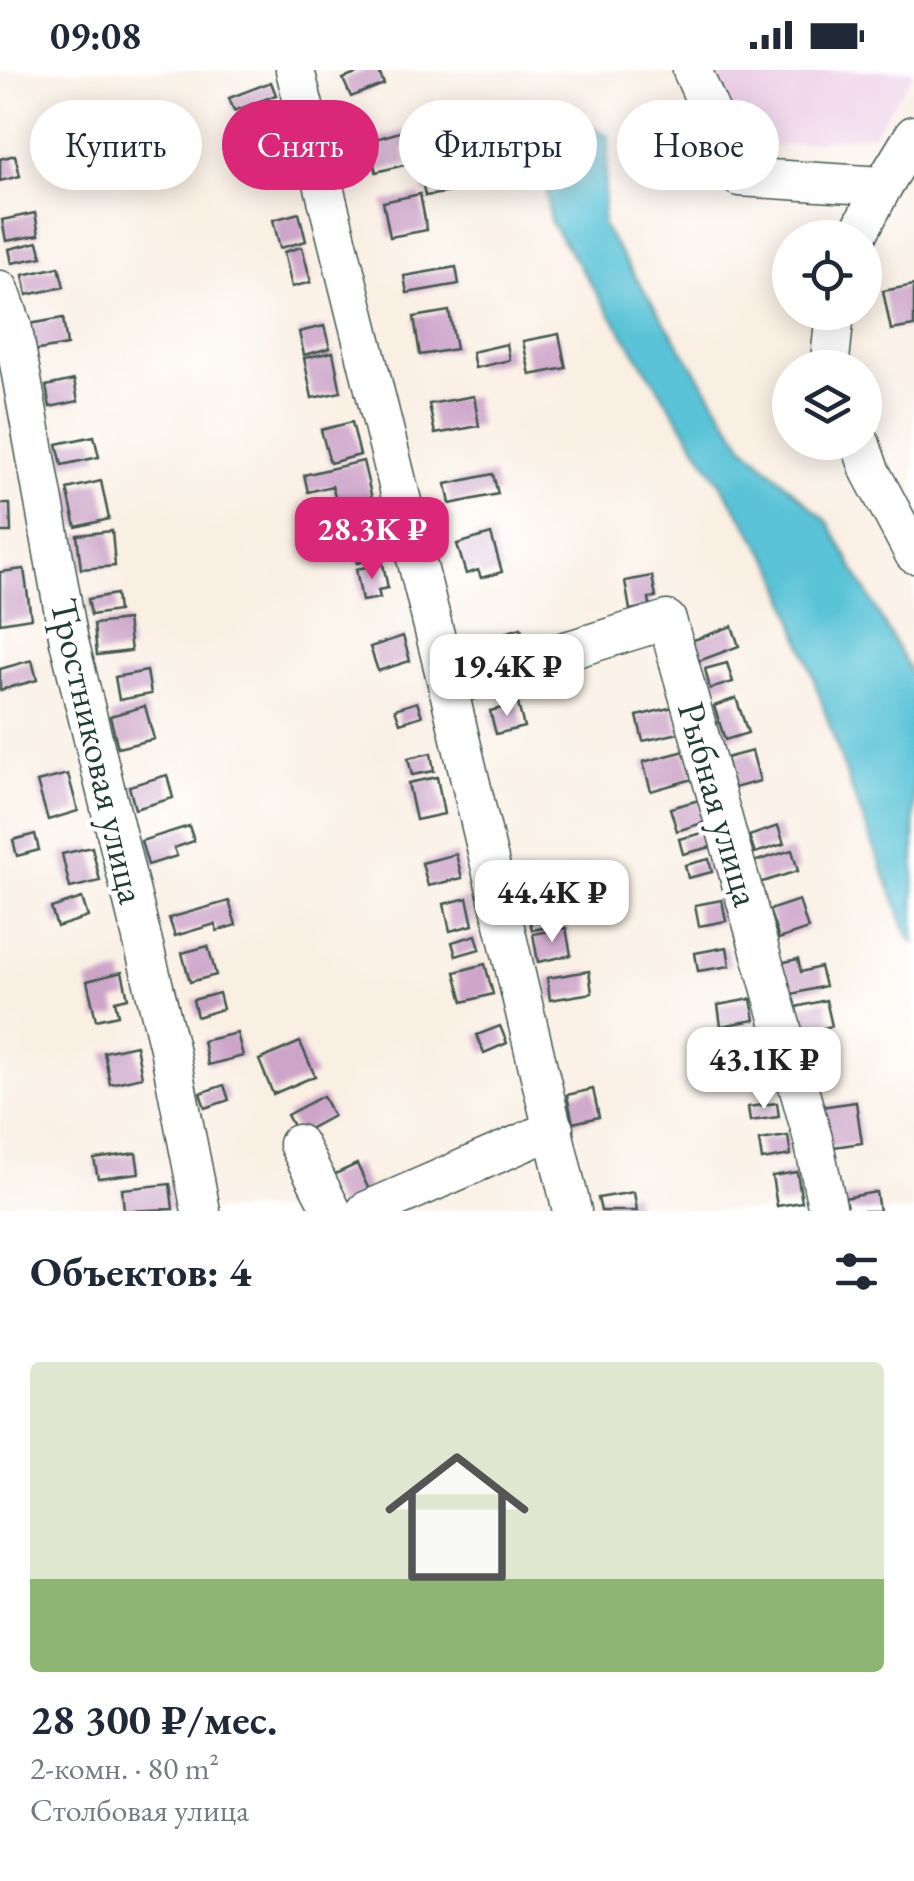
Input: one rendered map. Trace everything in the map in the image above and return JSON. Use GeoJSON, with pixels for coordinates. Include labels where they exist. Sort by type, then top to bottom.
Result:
{"type":"FeatureCollection","features":[{"type":"Feature","properties":{"kind":"street"},"geometry":{"type":"LineString","coordinates":[[295,70],[572,1211]]}},
{"type":"Feature","properties":{"kind":"street"},"geometry":{"type":"LineString","coordinates":[[692,70],[739,177],[882,186]]}},
{"type":"Feature","properties":{"kind":"street"},"geometry":{"type":"LineString","coordinates":[[865,220],[914,135]]}},
{"type":"Feature","properties":{"kind":"street","name":"Тростниковая улица"},"geometry":{"type":"LineString","coordinates":[[0,290],[12,324],[68,641],[168,1048],[201,1211]]}},
{"type":"Feature","properties":{"kind":"street"},"geometry":{"type":"LineString","coordinates":[[866,460],[914,554]]}},
{"type":"Feature","properties":{"kind":"street","name":"Рыбная улица"},"geometry":{"type":"LineString","coordinates":[[448,688],[667,620],[813,1139],[828,1211]]}},
{"type":"Feature","properties":{"kind":"street"},"geometry":{"type":"LineString","coordinates":[[366,1211],[554,1129]]}},
{"type":"Feature","properties":{"kind":"street"},"geometry":{"type":"LineString","coordinates":[[298,1144],[332,1211]]}},
{"type":"Feature","properties":{"kind":"shaded area"},"geometry":{"type":"Polygon","coordinates":[[[716,70],[914,70],[873,134],[779,146],[779,100],[727,100],[716,70]]]}},
{"type":"Feature","properties":{"kind":"water"},"geometry":{"type":"Polygon","coordinates":[[[597,129],[609,137],[602,225],[744,446],[828,522],[914,678],[914,942],[851,788],[777,571],[550,221],[546,190],[597,190],[597,129]]]}},
{"type":"Feature","properties":{"kind":"building"},"geometry":{"type":"Polygon","coordinates":[[[378,70],[384,84],[351,97],[343,79],[378,70]]]}},
{"type":"Feature","properties":{"kind":"building"},"geometry":{"type":"Polygon","coordinates":[[[271,82],[276,95],[263,100],[229,98],[271,82]]]}},
{"type":"Feature","properties":{"kind":"building"},"geometry":{"type":"Polygon","coordinates":[[[399,132],[399,166],[379,171],[379,138],[399,132]]]}},
{"type":"Feature","properties":{"kind":"building"},"geometry":{"type":"Polygon","coordinates":[[[15,155],[20,176],[0,181],[0,159],[15,155]]]}},
{"type":"Feature","properties":{"kind":"building"},"geometry":{"type":"Polygon","coordinates":[[[424,190],[464,190],[425,196],[424,190]]]}},
{"type":"Feature","properties":{"kind":"building"},"geometry":{"type":"Polygon","coordinates":[[[420,194],[427,230],[390,237],[383,202],[420,194]]]}},
{"type":"Feature","properties":{"kind":"building"},"geometry":{"type":"Polygon","coordinates":[[[35,213],[39,235],[6,241],[2,220],[35,213]]]}},
{"type":"Feature","properties":{"kind":"building"},"geometry":{"type":"Polygon","coordinates":[[[299,213],[306,241],[280,248],[273,220],[299,213]]]}},
{"type":"Feature","properties":{"kind":"building"},"geometry":{"type":"Polygon","coordinates":[[[38,242],[42,257],[12,263],[9,249],[38,242]]]}},
{"type":"Feature","properties":{"kind":"building"},"geometry":{"type":"Polygon","coordinates":[[[302,247],[311,282],[292,287],[284,252],[302,247]]]}},
{"type":"Feature","properties":{"kind":"building"},"geometry":{"type":"Polygon","coordinates":[[[59,267],[64,287],[27,295],[23,275],[59,267]]]}},
{"type":"Feature","properties":{"kind":"building"},"geometry":{"type":"Polygon","coordinates":[[[456,267],[459,284],[407,293],[404,276],[456,267]]]}},
{"type":"Feature","properties":{"kind":"building"},"geometry":{"type":"Polygon","coordinates":[[[914,285],[914,326],[891,330],[883,291],[914,285]]]}},
{"type":"Feature","properties":{"kind":"building"},"geometry":{"type":"Polygon","coordinates":[[[449,311],[456,349],[420,355],[414,317],[449,311]]]}},
{"type":"Feature","properties":{"kind":"building"},"geometry":{"type":"Polygon","coordinates":[[[63,318],[67,345],[33,351],[29,324],[63,318]]]}},
{"type":"Feature","properties":{"kind":"building"},"geometry":{"type":"Polygon","coordinates":[[[324,326],[330,348],[304,355],[299,332],[324,326]]]}},
{"type":"Feature","properties":{"kind":"building"},"geometry":{"type":"Polygon","coordinates":[[[559,334],[566,368],[530,375],[523,341],[559,334]]]}},
{"type":"Feature","properties":{"kind":"building"},"geometry":{"type":"Polygon","coordinates":[[[507,344],[510,360],[475,368],[472,352],[507,344]]]}},
{"type":"Feature","properties":{"kind":"building"},"geometry":{"type":"Polygon","coordinates":[[[333,352],[341,392],[312,398],[304,358],[333,352]]]}},
{"type":"Feature","properties":{"kind":"building"},"geometry":{"type":"Polygon","coordinates":[[[74,380],[78,401],[50,407],[46,386],[74,380]]]}},
{"type":"Feature","properties":{"kind":"building"},"geometry":{"type":"Polygon","coordinates":[[[474,396],[479,426],[435,434],[429,404],[474,396]]]}},
{"type":"Feature","properties":{"kind":"building"},"geometry":{"type":"Polygon","coordinates":[[[352,422],[360,455],[330,463],[321,430],[352,422]]]}},
{"type":"Feature","properties":{"kind":"building"},"geometry":{"type":"Polygon","coordinates":[[[94,436],[99,457],[62,465],[57,444],[94,436]]]}},
{"type":"Feature","properties":{"kind":"building"},"geometry":{"type":"Polygon","coordinates":[[[363,461],[374,507],[340,515],[332,486],[308,492],[304,475],[363,461]]]}},
{"type":"Feature","properties":{"kind":"building"},"geometry":{"type":"Polygon","coordinates":[[[493,474],[498,494],[450,504],[446,484],[493,474]]]}},
{"type":"Feature","properties":{"kind":"building"},"geometry":{"type":"Polygon","coordinates":[[[101,481],[109,519],[76,527],[67,489],[101,481]]]}},
{"type":"Feature","properties":{"kind":"building"},"geometry":{"type":"Polygon","coordinates":[[[0,504],[10,504],[11,532],[0,532],[0,504]]]}},
{"type":"Feature","properties":{"kind":"building"},"geometry":{"type":"Polygon","coordinates":[[[376,523],[384,557],[357,563],[349,529],[376,523]]]}},
{"type":"Feature","properties":{"kind":"building"},"geometry":{"type":"Polygon","coordinates":[[[112,531],[115,566],[81,569],[77,535],[112,531]]]}},
{"type":"Feature","properties":{"kind":"building"},"geometry":{"type":"Polygon","coordinates":[[[491,534],[502,572],[481,578],[478,570],[466,574],[457,544],[491,534]]]}},
{"type":"Feature","properties":{"kind":"building"},"geometry":{"type":"Polygon","coordinates":[[[383,564],[388,588],[378,590],[380,598],[362,601],[356,569],[383,564]]]}},
{"type":"Feature","properties":{"kind":"building"},"geometry":{"type":"Polygon","coordinates":[[[24,569],[31,618],[0,623],[0,572],[24,569]]]}},
{"type":"Feature","properties":{"kind":"building"},"geometry":{"type":"Polygon","coordinates":[[[652,576],[656,597],[649,598],[650,606],[630,610],[625,581],[652,576]]]}},
{"type":"Feature","properties":{"kind":"building"},"geometry":{"type":"Polygon","coordinates":[[[116,594],[118,611],[91,615],[88,599],[116,594]]]}},
{"type":"Feature","properties":{"kind":"building"},"geometry":{"type":"Polygon","coordinates":[[[127,620],[131,651],[97,655],[94,624],[127,620]]]}},
{"type":"Feature","properties":{"kind":"building"},"geometry":{"type":"Polygon","coordinates":[[[732,626],[739,646],[699,661],[691,641],[732,626]]]}},
{"type":"Feature","properties":{"kind":"building"},"geometry":{"type":"Polygon","coordinates":[[[521,628],[526,645],[489,656],[484,639],[521,628]]]}},
{"type":"Feature","properties":{"kind":"building"},"geometry":{"type":"Polygon","coordinates":[[[403,636],[410,661],[378,671],[370,647],[403,636]]]}},
{"type":"Feature","properties":{"kind":"building"},"geometry":{"type":"Polygon","coordinates":[[[32,660],[37,680],[0,690],[0,669],[32,660]]]}},
{"type":"Feature","properties":{"kind":"building"},"geometry":{"type":"Polygon","coordinates":[[[727,663],[733,682],[710,689],[705,669],[727,663]]]}},
{"type":"Feature","properties":{"kind":"building"},"geometry":{"type":"Polygon","coordinates":[[[147,671],[151,694],[119,700],[115,677],[147,671]]]}},
{"type":"Feature","properties":{"kind":"building"},"geometry":{"type":"Polygon","coordinates":[[[736,698],[748,733],[725,740],[714,706],[736,698]]]}},
{"type":"Feature","properties":{"kind":"building"},"geometry":{"type":"Polygon","coordinates":[[[417,702],[422,716],[400,723],[395,709],[417,702]]]}},
{"type":"Feature","properties":{"kind":"building"},"geometry":{"type":"Polygon","coordinates":[[[518,704],[524,727],[496,734],[490,711],[518,704]]]}},
{"type":"Feature","properties":{"kind":"building"},"geometry":{"type":"Polygon","coordinates":[[[145,706],[154,739],[118,748],[110,716],[145,706]]]}},
{"type":"Feature","properties":{"kind":"building"},"geometry":{"type":"Polygon","coordinates":[[[673,707],[679,733],[643,741],[637,716],[673,707]]]}},
{"type":"Feature","properties":{"kind":"building"},"geometry":{"type":"Polygon","coordinates":[[[685,751],[693,779],[651,791],[643,762],[685,751]]]}},
{"type":"Feature","properties":{"kind":"building"},"geometry":{"type":"Polygon","coordinates":[[[752,751],[760,781],[734,788],[726,758],[752,751]]]}},
{"type":"Feature","properties":{"kind":"building"},"geometry":{"type":"Polygon","coordinates":[[[431,753],[434,771],[412,775],[408,758],[431,753]]]}},
{"type":"Feature","properties":{"kind":"building"},"geometry":{"type":"Polygon","coordinates":[[[68,774],[78,811],[48,820],[37,782],[68,774]]]}},
{"type":"Feature","properties":{"kind":"building"},"geometry":{"type":"Polygon","coordinates":[[[167,775],[173,798],[135,809],[129,786],[167,775]]]}},
{"type":"Feature","properties":{"kind":"building"},"geometry":{"type":"Polygon","coordinates":[[[437,777],[444,814],[416,820],[408,783],[437,777]]]}},
{"type":"Feature","properties":{"kind":"building"},"geometry":{"type":"Polygon","coordinates":[[[699,800],[706,822],[677,831],[670,808],[699,800]]]}},
{"type":"Feature","properties":{"kind":"building"},"geometry":{"type":"Polygon","coordinates":[[[189,826],[194,841],[174,848],[177,856],[148,865],[141,841],[189,826]]]}},
{"type":"Feature","properties":{"kind":"building"},"geometry":{"type":"Polygon","coordinates":[[[778,826],[784,844],[755,853],[749,836],[778,826]]]}},
{"type":"Feature","properties":{"kind":"building"},"geometry":{"type":"Polygon","coordinates":[[[707,832],[711,847],[683,854],[679,839],[707,832]]]}},
{"type":"Feature","properties":{"kind":"building"},"geometry":{"type":"Polygon","coordinates":[[[35,834],[39,850],[17,856],[13,840],[35,834]]]}},
{"type":"Feature","properties":{"kind":"building"},"geometry":{"type":"Polygon","coordinates":[[[92,847],[100,881],[70,888],[62,854],[92,847]]]}},
{"type":"Feature","properties":{"kind":"building"},"geometry":{"type":"Polygon","coordinates":[[[792,850],[798,871],[759,883],[753,862],[792,850]]]}},
{"type":"Feature","properties":{"kind":"building"},"geometry":{"type":"Polygon","coordinates":[[[456,854],[462,878],[428,886],[422,863],[456,854]]]}},
{"type":"Feature","properties":{"kind":"building"},"geometry":{"type":"Polygon","coordinates":[[[709,859],[712,872],[688,878],[685,865],[709,859]]]}},
{"type":"Feature","properties":{"kind":"building"},"geometry":{"type":"Polygon","coordinates":[[[565,880],[569,903],[529,911],[525,887],[565,880]]]}},
{"type":"Feature","properties":{"kind":"building"},"geometry":{"type":"Polygon","coordinates":[[[82,898],[88,917],[57,927],[51,908],[82,898]]]}},
{"type":"Feature","properties":{"kind":"building"},"geometry":{"type":"Polygon","coordinates":[[[467,898],[473,925],[450,931],[444,904],[467,898]]]}},
{"type":"Feature","properties":{"kind":"building"},"geometry":{"type":"Polygon","coordinates":[[[722,900],[726,921],[699,926],[695,905],[722,900]]]}},
{"type":"Feature","properties":{"kind":"building"},"geometry":{"type":"Polygon","coordinates":[[[799,900],[808,929],[779,939],[769,910],[799,900]]]}},
{"type":"Feature","properties":{"kind":"building"},"geometry":{"type":"Polygon","coordinates":[[[229,901],[236,925],[217,931],[215,924],[175,936],[169,918],[229,901]]]}},
{"type":"Feature","properties":{"kind":"building"},"geometry":{"type":"Polygon","coordinates":[[[550,911],[554,926],[532,930],[529,915],[550,911]]]}},
{"type":"Feature","properties":{"kind":"building"},"geometry":{"type":"Polygon","coordinates":[[[566,928],[571,955],[538,962],[533,934],[566,928]]]}},
{"type":"Feature","properties":{"kind":"building"},"geometry":{"type":"Polygon","coordinates":[[[476,935],[480,949],[456,956],[452,942],[476,935]]]}},
{"type":"Feature","properties":{"kind":"building"},"geometry":{"type":"Polygon","coordinates":[[[208,946],[216,975],[190,982],[182,953],[208,946]]]}},
{"type":"Feature","properties":{"kind":"building"},"geometry":{"type":"Polygon","coordinates":[[[727,947],[730,966],[698,971],[695,953],[727,947]]]}},
{"type":"Feature","properties":{"kind":"building"},"geometry":{"type":"Polygon","coordinates":[[[798,959],[801,972],[820,967],[825,986],[788,995],[780,963],[798,959]]]}},
{"type":"Feature","properties":{"kind":"building"},"geometry":{"type":"Polygon","coordinates":[[[485,964],[493,994],[463,1002],[455,972],[485,964]]]}},
{"type":"Feature","properties":{"kind":"building"},"geometry":{"type":"Polygon","coordinates":[[[589,971],[592,993],[550,1000],[547,978],[589,971]]]}},
{"type":"Feature","properties":{"kind":"building"},"geometry":{"type":"Polygon","coordinates":[[[122,972],[128,998],[115,1001],[118,1015],[96,1020],[87,981],[122,972]]]}},
{"type":"Feature","properties":{"kind":"building"},"geometry":{"type":"Polygon","coordinates":[[[219,993],[223,1009],[197,1017],[193,1000],[219,993]]]}},
{"type":"Feature","properties":{"kind":"building"},"geometry":{"type":"Polygon","coordinates":[[[751,999],[755,1020],[721,1026],[718,1005],[751,999]]]}},
{"type":"Feature","properties":{"kind":"building"},"geometry":{"type":"Polygon","coordinates":[[[826,1000],[832,1026],[798,1034],[792,1008],[826,1000]]]}},
{"type":"Feature","properties":{"kind":"building"},"geometry":{"type":"Polygon","coordinates":[[[500,1026],[507,1043],[484,1053],[477,1035],[500,1026]]]}},
{"type":"Feature","properties":{"kind":"building"},"geometry":{"type":"Polygon","coordinates":[[[237,1033],[243,1056],[208,1065],[203,1041],[237,1033]]]}},
{"type":"Feature","properties":{"kind":"building"},"geometry":{"type":"Polygon","coordinates":[[[823,1035],[827,1052],[805,1058],[801,1040],[823,1035]]]}},
{"type":"Feature","properties":{"kind":"building"},"geometry":{"type":"Polygon","coordinates":[[[300,1042],[315,1076],[273,1094],[259,1060],[300,1042]]]}},
{"type":"Feature","properties":{"kind":"building"},"geometry":{"type":"Polygon","coordinates":[[[136,1045],[142,1077],[110,1084],[104,1052],[136,1045]]]}},
{"type":"Feature","properties":{"kind":"building"},"geometry":{"type":"Polygon","coordinates":[[[761,1050],[768,1081],[743,1087],[736,1056],[761,1050]]]}},
{"type":"Feature","properties":{"kind":"building"},"geometry":{"type":"Polygon","coordinates":[[[224,1085],[229,1100],[205,1108],[200,1093],[224,1085]]]}},
{"type":"Feature","properties":{"kind":"building"},"geometry":{"type":"Polygon","coordinates":[[[593,1089],[599,1117],[573,1123],[567,1095],[593,1089]]]}},
{"type":"Feature","properties":{"kind":"building"},"geometry":{"type":"Polygon","coordinates":[[[323,1096],[333,1116],[298,1135],[287,1115],[323,1096]]]}},
{"type":"Feature","properties":{"kind":"building"},"geometry":{"type":"Polygon","coordinates":[[[856,1102],[862,1143],[826,1148],[820,1107],[856,1102]]]}},
{"type":"Feature","properties":{"kind":"building"},"geometry":{"type":"Polygon","coordinates":[[[777,1103],[779,1117],[750,1121],[748,1107],[777,1103]]]}},
{"type":"Feature","properties":{"kind":"building"},"geometry":{"type":"Polygon","coordinates":[[[788,1136],[791,1155],[762,1160],[759,1140],[788,1136]]]}},
{"type":"Feature","properties":{"kind":"building"},"geometry":{"type":"Polygon","coordinates":[[[136,1153],[139,1173],[98,1178],[94,1159],[136,1153]]]}},
{"type":"Feature","properties":{"kind":"building"},"geometry":{"type":"Polygon","coordinates":[[[357,1164],[370,1192],[338,1207],[324,1179],[357,1164]]]}},
{"type":"Feature","properties":{"kind":"building"},"geometry":{"type":"Polygon","coordinates":[[[797,1172],[802,1202],[777,1206],[772,1176],[797,1172]]]}},
{"type":"Feature","properties":{"kind":"building"},"geometry":{"type":"Polygon","coordinates":[[[170,1184],[173,1209],[124,1211],[122,1189],[170,1184]]]}},
{"type":"Feature","properties":{"kind":"building"},"geometry":{"type":"Polygon","coordinates":[[[634,1192],[637,1211],[601,1211],[598,1198],[634,1192]]]}},
{"type":"Feature","properties":{"kind":"building"},"geometry":{"type":"Polygon","coordinates":[[[876,1192],[879,1211],[847,1211],[844,1198],[876,1192]]]}}]}
